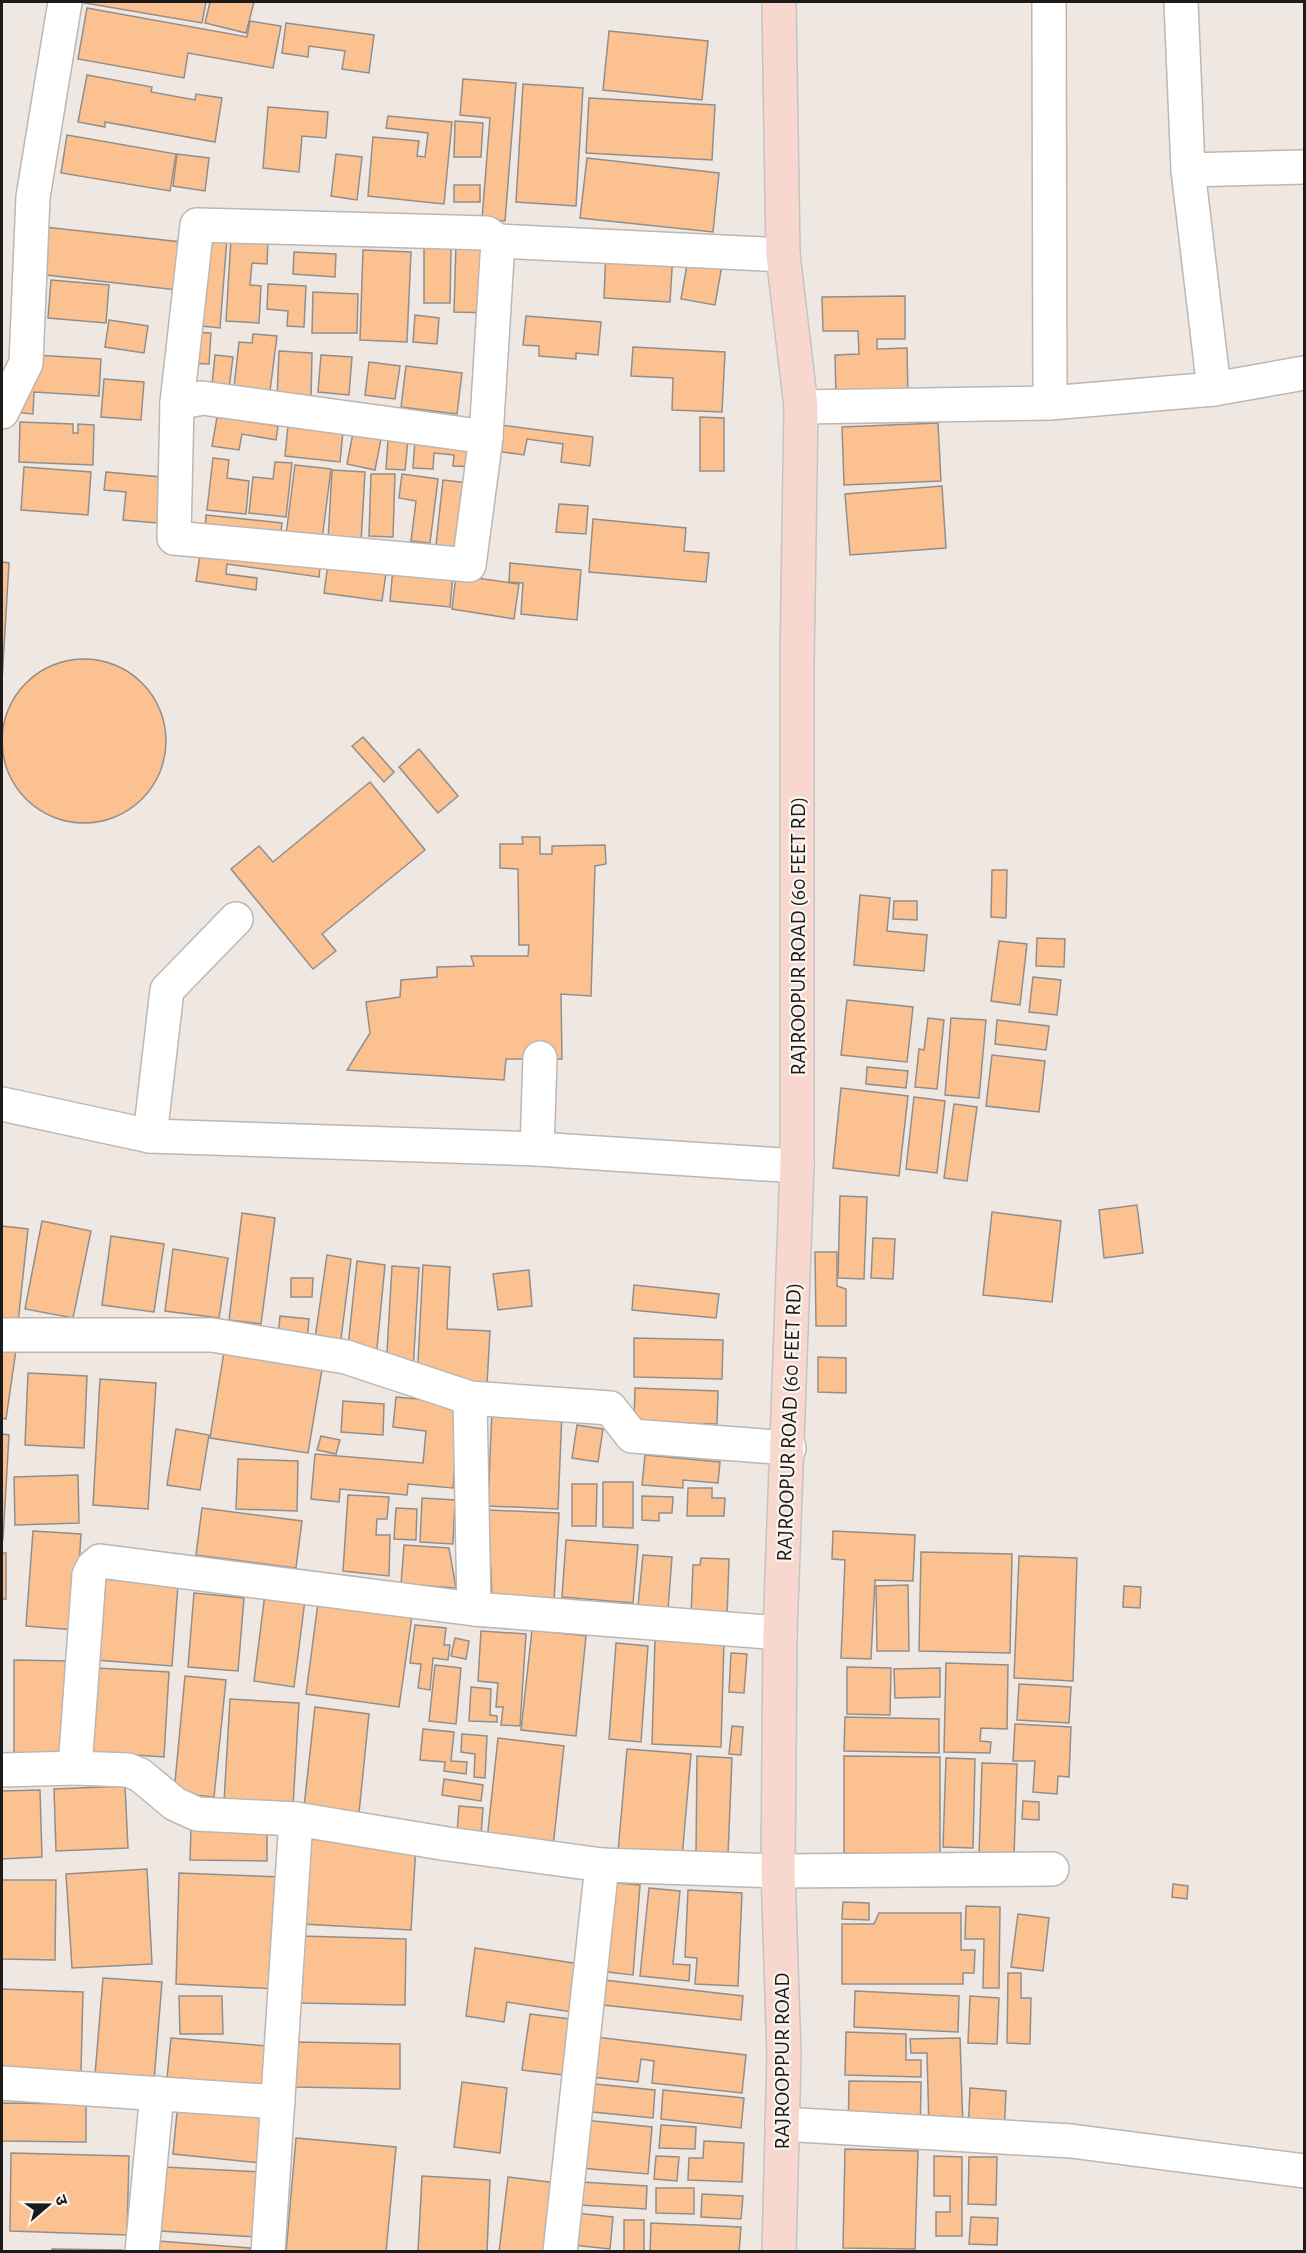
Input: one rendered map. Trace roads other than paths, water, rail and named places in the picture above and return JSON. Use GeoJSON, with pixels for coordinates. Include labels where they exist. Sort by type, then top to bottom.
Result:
{"type":"FeatureCollection","features":[{"type":"Feature","properties":{"kind":"main road","name":"RAJROOPUR ROAD (60 FEET RD)"},"geometry":{"type":"LineString","coordinates":[[778,1871],[780,1633],[789,1448],[797,1166],[797,665],[801,407],[783,255],[779,2]]}},
{"type":"Feature","properties":{"kind":"main road","name":"RAJROOPPUR ROAD"},"geometry":{"type":"LineString","coordinates":[[778,1871],[784,2055],[779,2252]]}},
{"type":"Feature","properties":{"kind":"street"},"geometry":{"type":"LineString","coordinates":[[2,412],[26,363],[33,197],[65,2]]}},
{"type":"Feature","properties":{"kind":"street"},"geometry":{"type":"LineString","coordinates":[[1049,2],[1050,403]]}},
{"type":"Feature","properties":{"kind":"street"},"geometry":{"type":"LineString","coordinates":[[1181,2],[1188,170],[1214,389]]}},
{"type":"Feature","properties":{"kind":"street"},"geometry":{"type":"LineString","coordinates":[[1188,170],[1305,166]]}},
{"type":"Feature","properties":{"kind":"street"},"geometry":{"type":"LineString","coordinates":[[498,241],[486,437],[469,565],[174,538],[177,403],[197,225],[487,234],[498,241],[783,255]]}},
{"type":"Feature","properties":{"kind":"street"},"geometry":{"type":"LineString","coordinates":[[801,407],[1050,403],[1214,389],[1305,373]]}},
{"type":"Feature","properties":{"kind":"street"},"geometry":{"type":"LineString","coordinates":[[177,403],[202,398],[486,437]]}},
{"type":"Feature","properties":{"kind":"street"},"geometry":{"type":"LineString","coordinates":[[150,1136],[166,990],[236,920]]}},
{"type":"Feature","properties":{"kind":"street"},"geometry":{"type":"LineString","coordinates":[[537,1149],[540,1059]]}},
{"type":"Feature","properties":{"kind":"street"},"geometry":{"type":"LineString","coordinates":[[2,1104],[150,1136],[537,1149],[797,1166]]}},
{"type":"Feature","properties":{"kind":"street"},"geometry":{"type":"LineString","coordinates":[[2,1335],[212,1335],[346,1357],[470,1398],[610,1408],[632,1436],[789,1448]]}},
{"type":"Feature","properties":{"kind":"street"},"geometry":{"type":"LineString","coordinates":[[470,1398],[474,1609]]}},
{"type":"Feature","properties":{"kind":"street"},"geometry":{"type":"LineString","coordinates":[[75,1768],[89,1575],[100,1561],[474,1609],[780,1633]]}},
{"type":"Feature","properties":{"kind":"street"},"geometry":{"type":"LineString","coordinates":[[2,1770],[75,1768],[128,1770],[140,1775],[175,1804],[198,1814],[296,1819],[448,1844],[602,1865],[778,1871],[1052,1869]]}},
{"type":"Feature","properties":{"kind":"street"},"geometry":{"type":"LineString","coordinates":[[268,2252],[296,1819]]}},
{"type":"Feature","properties":{"kind":"street"},"geometry":{"type":"LineString","coordinates":[[560,2252],[602,1865]]}},
{"type":"Feature","properties":{"kind":"street"},"geometry":{"type":"LineString","coordinates":[[2,2083],[278,2102]]}},
{"type":"Feature","properties":{"kind":"street"},"geometry":{"type":"LineString","coordinates":[[142,2252],[157,2093]]}},
{"type":"Feature","properties":{"kind":"street"},"geometry":{"type":"LineString","coordinates":[[782,2124],[1071,2141],[1305,2171]]}}]}
